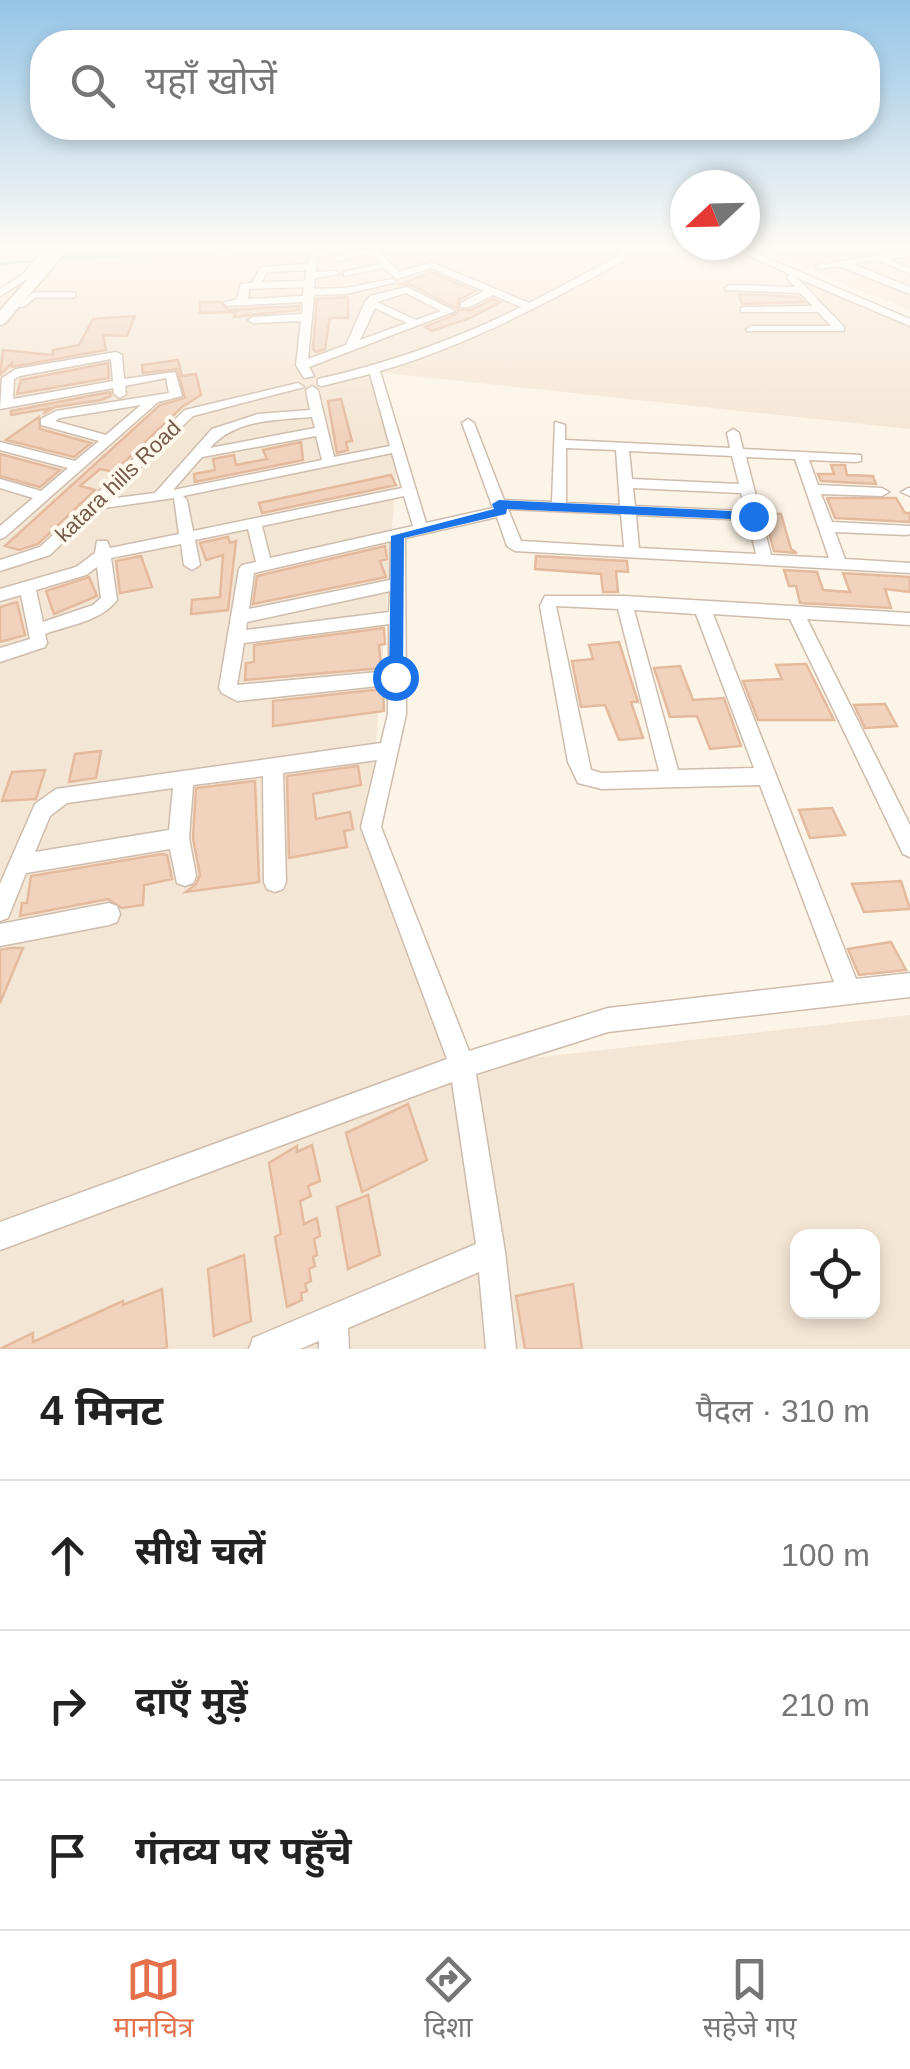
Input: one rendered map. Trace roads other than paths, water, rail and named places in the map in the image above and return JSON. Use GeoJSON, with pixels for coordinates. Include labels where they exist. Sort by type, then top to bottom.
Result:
{"type":"FeatureCollection","features":[{"type":"Feature","properties":{"kind":"street"},"geometry":{"type":"LineString","coordinates":[[308,309],[308,380],[329,462]]}},
{"type":"Feature","properties":{"kind":"street"},"geometry":{"type":"LineString","coordinates":[[352,345],[368,309]]}},
{"type":"Feature","properties":{"kind":"street"},"geometry":{"type":"LineString","coordinates":[[385,309],[417,324]]}},
{"type":"Feature","properties":{"kind":"street"},"geometry":{"type":"LineString","coordinates":[[308,380],[352,345],[450,311],[446,309]]}},
{"type":"Feature","properties":{"kind":"street"},"geometry":{"type":"LineString","coordinates":[[308,380],[376,372],[464,339],[525,309]]}},
{"type":"Feature","properties":{"kind":"street"},"geometry":{"type":"LineString","coordinates":[[744,310],[821,309],[840,329],[751,329]]}},
{"type":"Feature","properties":{"kind":"street"},"geometry":{"type":"LineString","coordinates":[[875,309],[910,324]]}},
{"type":"Feature","properties":{"kind":"street"},"geometry":{"type":"LineString","coordinates":[[766,310],[778,330]]}},
{"type":"Feature","properties":{"kind":"street"},"geometry":{"type":"LineString","coordinates":[[254,320],[307,317]]}},
{"type":"Feature","properties":{"kind":"street"},"geometry":{"type":"LineString","coordinates":[[108,439],[45,422],[56,414],[120,405],[154,400],[176,396],[172,374],[120,384],[4,404],[8,378],[16,372],[116,355],[120,384],[120,405]]}},
{"type":"Feature","properties":{"kind":"street"},"geometry":{"type":"LineString","coordinates":[[376,372],[422,530]]}},
{"type":"Feature","properties":{"kind":"street","name":"katara hills Road"},"geometry":{"type":"LineString","coordinates":[[0,566],[45,550],[189,414],[308,380]]}},
{"type":"Feature","properties":{"kind":"street"},"geometry":{"type":"LineString","coordinates":[[2,527],[154,400]]}},
{"type":"Feature","properties":{"kind":"street"},"geometry":{"type":"LineString","coordinates":[[158,497],[216,432],[258,418],[316,414]]}},
{"type":"Feature","properties":{"kind":"street"},"geometry":{"type":"LineString","coordinates":[[468,423],[514,546],[910,568]]}},
{"type":"Feature","properties":{"kind":"street"},"geometry":{"type":"LineString","coordinates":[[559,506],[560,425]]}},
{"type":"Feature","properties":{"kind":"street"},"geometry":{"type":"LineString","coordinates":[[198,454],[320,431]]}},
{"type":"Feature","properties":{"kind":"street"},"geometry":{"type":"LineString","coordinates":[[733,433],[765,560]]}},
{"type":"Feature","properties":{"kind":"street"},"geometry":{"type":"LineString","coordinates":[[562,444],[856,458]]}},
{"type":"Feature","properties":{"kind":"street"},"geometry":{"type":"LineString","coordinates":[[0,446],[77,466]]}},
{"type":"Feature","properties":{"kind":"street"},"geometry":{"type":"LineString","coordinates":[[622,447],[632,552]]}},
{"type":"Feature","properties":{"kind":"street"},"geometry":{"type":"LineString","coordinates":[[93,505],[158,497],[399,448]]}},
{"type":"Feature","properties":{"kind":"street"},"geometry":{"type":"LineString","coordinates":[[801,456],[840,564]]}},
{"type":"Feature","properties":{"kind":"street"},"geometry":{"type":"LineString","coordinates":[[0,483],[41,496]]}},
{"type":"Feature","properties":{"kind":"street"},"geometry":{"type":"LineString","coordinates":[[624,484],[746,489]]}},
{"type":"Feature","properties":{"kind":"street"},"geometry":{"type":"LineString","coordinates":[[811,489],[882,492]]}},
{"type":"Feature","properties":{"kind":"street"},"geometry":{"type":"LineString","coordinates":[[0,595],[81,570],[102,549],[187,537],[411,490]]}},
{"type":"Feature","properties":{"kind":"street"},"geometry":{"type":"LineString","coordinates":[[180,500],[192,565]]}},
{"type":"Feature","properties":{"kind":"street"},"geometry":{"type":"LineString","coordinates":[[395,677],[237,694],[228,688],[247,569],[398,536],[500,508],[626,508],[753,516]]}},
{"type":"Feature","properties":{"kind":"street"},"geometry":{"type":"LineString","coordinates":[[254,523],[264,563]]}},
{"type":"Feature","properties":{"kind":"street"},"geometry":{"type":"LineString","coordinates":[[825,527],[906,530]]}},
{"type":"Feature","properties":{"kind":"street"},"geometry":{"type":"LineString","coordinates":[[398,536],[396,714],[371,826],[462,1066],[491,1252],[501,1349]]}},
{"type":"Feature","properties":{"kind":"street"},"geometry":{"type":"LineString","coordinates":[[37,630],[100,609],[109,600],[102,549]]}},
{"type":"Feature","properties":{"kind":"street"},"geometry":{"type":"LineString","coordinates":[[240,616],[397,584]]}},
{"type":"Feature","properties":{"kind":"street"},"geometry":{"type":"LineString","coordinates":[[0,655],[38,643],[27,588]]}},
{"type":"Feature","properties":{"kind":"street"},"geometry":{"type":"LineString","coordinates":[[764,776],[602,781],[584,777],[548,606],[551,600],[910,619]]}},
{"type":"Feature","properties":{"kind":"street"},"geometry":{"type":"LineString","coordinates":[[624,602],[672,780]]}},
{"type":"Feature","properties":{"kind":"street"},"geometry":{"type":"LineString","coordinates":[[702,608],[849,991]]}},
{"type":"Feature","properties":{"kind":"street"},"geometry":{"type":"LineString","coordinates":[[795,611],[910,847]]}},
{"type":"Feature","properties":{"kind":"street"},"geometry":{"type":"LineString","coordinates":[[235,638],[396,617]]}},
{"type":"Feature","properties":{"kind":"street"},"geometry":{"type":"LineString","coordinates":[[0,910],[42,810],[63,795],[388,750]]}},
{"type":"Feature","properties":{"kind":"street"},"geometry":{"type":"LineString","coordinates":[[272,766],[274,882]]}},
{"type":"Feature","properties":{"kind":"street"},"geometry":{"type":"LineString","coordinates":[[184,779],[179,838],[185,876]]}},
{"type":"Feature","properties":{"kind":"street"},"geometry":{"type":"LineString","coordinates":[[20,864],[179,838]]}},
{"type":"Feature","properties":{"kind":"street"},"geometry":{"type":"LineString","coordinates":[[0,936],[108,914]]}},
{"type":"Feature","properties":{"kind":"street"},"geometry":{"type":"LineString","coordinates":[[0,1236],[462,1066],[608,1020],[910,986]]}},
{"type":"Feature","properties":{"kind":"street"},"geometry":{"type":"LineString","coordinates":[[264,1349],[334,1334],[491,1252]]}}]}
